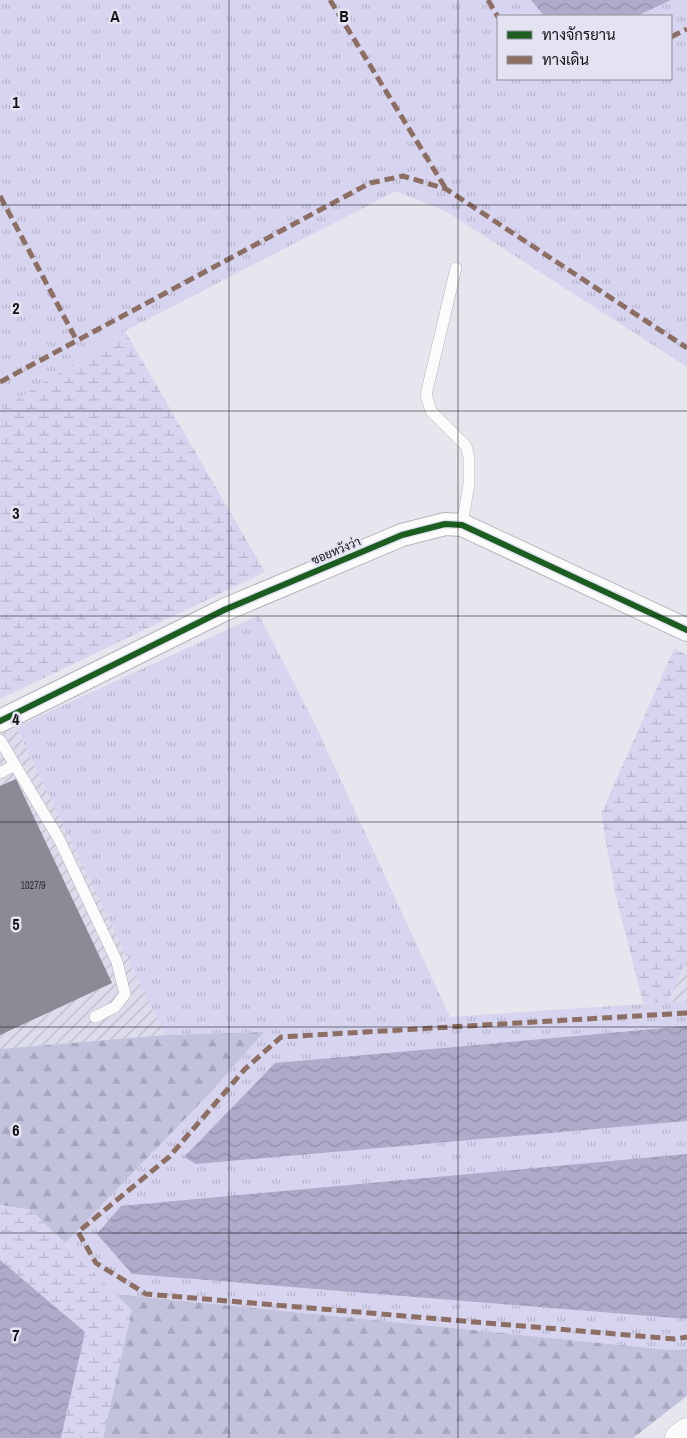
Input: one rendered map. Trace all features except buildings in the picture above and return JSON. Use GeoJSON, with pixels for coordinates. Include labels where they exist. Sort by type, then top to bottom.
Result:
{"type":"FeatureCollection","features":[{"type":"Feature","properties":{"kind":"main road"},"geometry":{"type":"LineString","coordinates":[[679,1438],[687,1432]]}},
{"type":"Feature","properties":{"kind":"street","name":"ซอยหวังว่า"},"geometry":{"type":"LineString","coordinates":[[0,721],[224,610],[402,535],[445,524],[462,525],[687,630]]}},
{"type":"Feature","properties":{"kind":"lane"},"geometry":{"type":"LineString","coordinates":[[456,268],[426,395],[431,411],[466,446],[469,457],[469,484],[462,525]]}},
{"type":"Feature","properties":{"kind":"lane"},"geometry":{"type":"LineString","coordinates":[[0,740],[59,839],[117,962],[125,994],[115,1007],[95,1017]]}},
{"type":"Feature","properties":{"kind":"lane"},"geometry":{"type":"LineString","coordinates":[[0,772],[15,765]]}},
{"type":"Feature","properties":{"kind":"shaded area"},"geometry":{"type":"Polygon","coordinates":[[[16,727],[165,1035],[0,1049],[0,735],[16,727]]]}},
{"type":"Feature","properties":{"kind":"shaded area"},"geometry":{"type":"Polygon","coordinates":[[[687,959],[687,1001],[668,1003],[687,959]]]}},
{"type":"Feature","properties":{"kind":"green space"},"geometry":{"type":"Polygon","coordinates":[[[0,0],[531,0],[543,15],[497,15],[497,80],[672,80],[672,15],[639,15],[671,0],[687,0],[687,367],[447,212],[396,191],[125,331],[0,410],[0,0]]]}},
{"type":"Feature","properties":{"kind":"green space"},"geometry":{"type":"Polygon","coordinates":[[[125,331],[265,572],[0,699],[0,410],[125,331]]]}},
{"type":"Feature","properties":{"kind":"green space"},"geometry":{"type":"Polygon","coordinates":[[[259,615],[315,724],[450,1017],[687,1001],[687,1026],[275,1063],[196,1164],[687,1121],[687,1154],[647,1158],[132,1274],[687,1319],[687,1349],[670,1350],[115,1294],[65,1243],[210,1093],[264,1032],[165,1035],[16,727],[259,615]]]}},
{"type":"Feature","properties":{"kind":"green space"},"geometry":{"type":"Polygon","coordinates":[[[674,649],[687,655],[687,959],[668,1003],[643,1003],[615,892],[601,814],[674,649]]]}},
{"type":"Feature","properties":{"kind":"green space"},"geometry":{"type":"Polygon","coordinates":[[[264,1032],[210,1093],[65,1243],[31,1210],[0,1205],[0,1049],[165,1035],[264,1032]]]}},
{"type":"Feature","properties":{"kind":"green space"},"geometry":{"type":"Polygon","coordinates":[[[0,1205],[31,1210],[132,1310],[103,1438],[61,1438],[85,1332],[0,1260],[0,1205]]]}},
{"type":"Feature","properties":{"kind":"green space"},"geometry":{"type":"Polygon","coordinates":[[[115,1294],[670,1350],[687,1349],[687,1396],[633,1438],[103,1438],[131,1310],[115,1294]]]}},
{"type":"Feature","properties":{"kind":"water"},"geometry":{"type":"Polygon","coordinates":[[[531,0],[671,0],[639,15],[543,15],[531,0]]]}},
{"type":"Feature","properties":{"kind":"water"},"geometry":{"type":"Polygon","coordinates":[[[687,1026],[687,1121],[196,1164],[184,1157],[275,1063],[687,1026]]]}},
{"type":"Feature","properties":{"kind":"water"},"geometry":{"type":"Polygon","coordinates":[[[687,1154],[687,1319],[132,1274],[97,1234],[121,1206],[687,1154]]]}},
{"type":"Feature","properties":{"kind":"water"},"geometry":{"type":"Polygon","coordinates":[[[0,1260],[85,1332],[61,1438],[0,1438],[0,1260]]]}},
{"type":"Feature","properties":{"kind":"marked path"},"geometry":{"type":"LineString","coordinates":[[330,0],[446,189]]}},
{"type":"Feature","properties":{"kind":"marked path"},"geometry":{"type":"LineString","coordinates":[[488,0],[497,15]]}},
{"type":"Feature","properties":{"kind":"marked path"},"geometry":{"type":"LineString","coordinates":[[672,36],[687,29]]}},
{"type":"Feature","properties":{"kind":"marked path"},"geometry":{"type":"LineString","coordinates":[[0,382],[370,183],[403,176],[446,189],[687,348]]}},
{"type":"Feature","properties":{"kind":"marked path"},"geometry":{"type":"LineString","coordinates":[[0,196],[77,341]]}},
{"type":"Feature","properties":{"kind":"marked path"},"geometry":{"type":"LineString","coordinates":[[687,1013],[281,1037],[245,1069],[169,1157],[78,1232],[96,1263],[146,1294],[675,1339],[687,1337]]}},
{"type":"Feature","properties":{"kind":"cycle path"},"geometry":{"type":"LineString","coordinates":[[0,721],[224,610],[402,535],[445,524],[462,525],[687,630]]}}]}
